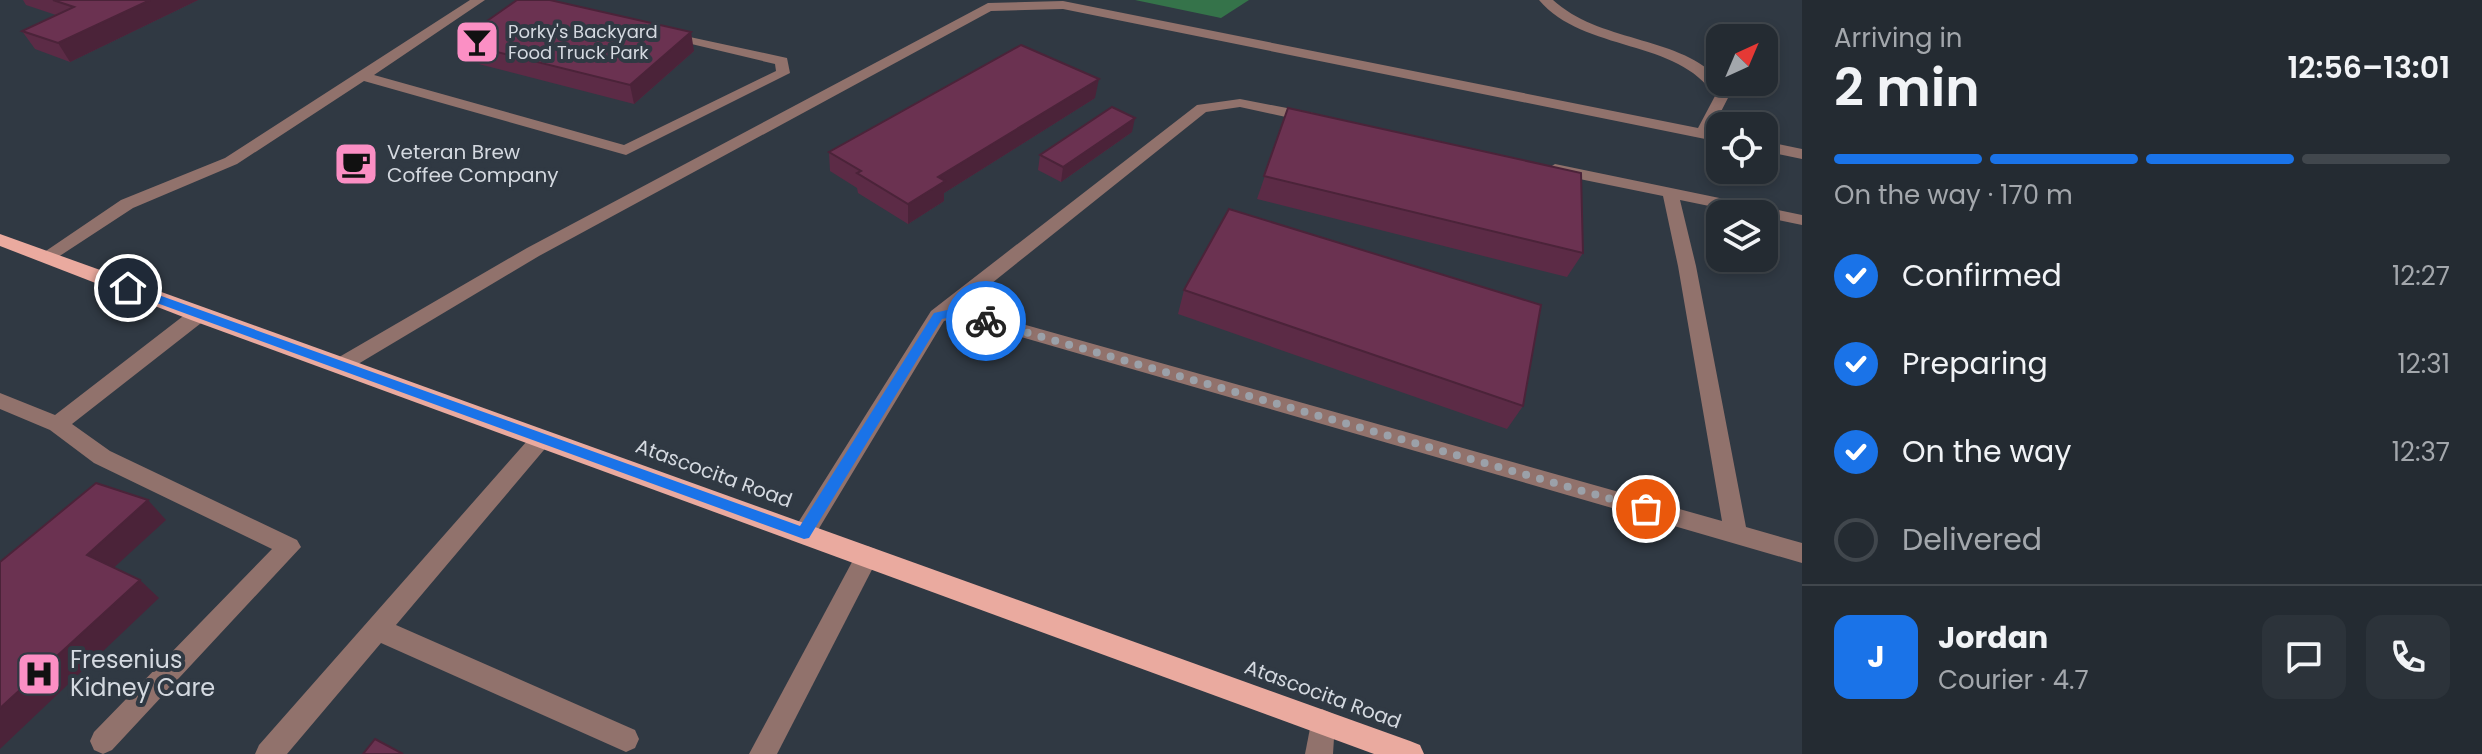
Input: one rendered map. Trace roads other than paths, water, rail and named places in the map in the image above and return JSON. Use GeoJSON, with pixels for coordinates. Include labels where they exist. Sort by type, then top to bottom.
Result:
{"type":"FeatureCollection","features":[{"type":"Feature","properties":{"kind":"main road","name":"Atascocita Road"},"geometry":{"type":"LineString","coordinates":[[0,240],[198,315],[1410,754]]}},
{"type":"Feature","properties":{"kind":"street"},"geometry":{"type":"LineString","coordinates":[[46,257],[127,204],[231,161],[479,0]]}},
{"type":"Feature","properties":{"kind":"street"},"geometry":{"type":"LineString","coordinates":[[1545,0],[1567,20],[1695,67],[1718,83],[1722,96],[1702,134]]}},
{"type":"Feature","properties":{"kind":"street"},"geometry":{"type":"LineString","coordinates":[[341,365],[533,252],[988,7],[1063,5],[1706,135]]}},
{"type":"Feature","properties":{"kind":"street"},"geometry":{"type":"LineString","coordinates":[[362,76],[626,150],[783,73],[782,61],[659,32]]}},
{"type":"Feature","properties":{"kind":"street"},"geometry":{"type":"LineString","coordinates":[[804,533],[938,316],[1202,108],[1240,103],[1332,122]]}},
{"type":"Feature","properties":{"kind":"street"},"geometry":{"type":"LineString","coordinates":[[1778,149],[1802,154]]}},
{"type":"Feature","properties":{"kind":"street"},"geometry":{"type":"LineString","coordinates":[[1532,164],[1802,220]]}},
{"type":"Feature","properties":{"kind":"street"},"geometry":{"type":"LineString","coordinates":[[1670,192],[1687,266],[1736,534]]}},
{"type":"Feature","properties":{"kind":"street"},"geometry":{"type":"LineString","coordinates":[[938,316],[956,312],[1802,553]]}},
{"type":"Feature","properties":{"kind":"street"},"geometry":{"type":"LineString","coordinates":[[57,424],[198,315]]}},
{"type":"Feature","properties":{"kind":"street"},"geometry":{"type":"LineString","coordinates":[[0,401],[57,424],[102,457],[289,547],[103,741]]}},
{"type":"Feature","properties":{"kind":"street"},"geometry":{"type":"LineString","coordinates":[[269,754],[542,438]]}},
{"type":"Feature","properties":{"kind":"street"},"geometry":{"type":"LineString","coordinates":[[763,754],[867,556]]}},
{"type":"Feature","properties":{"kind":"street"},"geometry":{"type":"LineString","coordinates":[[377,629],[626,739]]}},
{"type":"Feature","properties":{"kind":"street"},"geometry":{"type":"LineString","coordinates":[[1319,754],[1322,722]]}},
{"type":"Feature","properties":{"kind":"place","name":"Porky's Backyard Food Truck Park"},"geometry":{"type":"Point","coordinates":[477,42]}},
{"type":"Feature","properties":{"kind":"place","name":"Veteran Brew Coffee Company"},"geometry":{"type":"Point","coordinates":[356,164]}},
{"type":"Feature","properties":{"kind":"place","name":"Fresenius Kidney Care"},"geometry":{"type":"Point","coordinates":[39,674]}}]}
